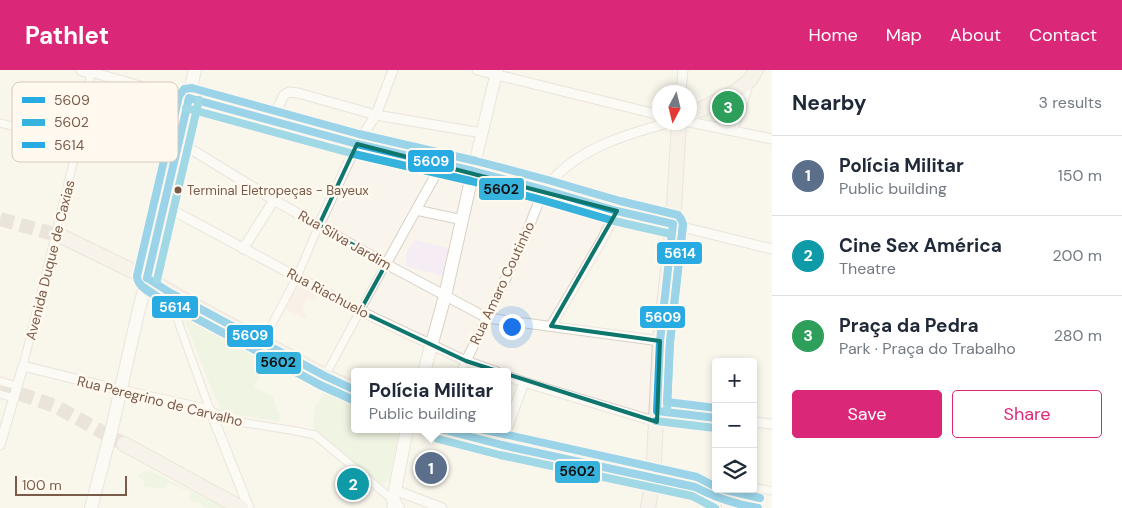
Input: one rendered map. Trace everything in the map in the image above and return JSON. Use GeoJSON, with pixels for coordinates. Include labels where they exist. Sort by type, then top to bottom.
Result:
{"type":"FeatureCollection","features":[{"type":"Feature","properties":{"kind":"main road"},"geometry":{"type":"LineString","coordinates":[[178,144],[196,70]]}},
{"type":"Feature","properties":{"kind":"main road"},"geometry":{"type":"LineString","coordinates":[[697,111],[735,92],[753,75]]}},
{"type":"Feature","properties":{"kind":"main road"},"geometry":{"type":"LineString","coordinates":[[189,98],[357,144],[473,172],[445,296],[425,368]]}},
{"type":"Feature","properties":{"kind":"main road"},"geometry":{"type":"LineString","coordinates":[[648,508],[653,478],[660,341],[672,224],[678,130]]}},
{"type":"Feature","properties":{"kind":"main road"},"geometry":{"type":"LineString","coordinates":[[91,508],[112,428],[174,162]]}},
{"type":"Feature","properties":{"kind":"main road"},"geometry":{"type":"LineString","coordinates":[[61,236],[147,278],[169,292],[351,388]]}},
{"type":"Feature","properties":{"kind":"main road"},"geometry":{"type":"LineString","coordinates":[[394,502],[406,433]]}},
{"type":"Feature","properties":{"kind":"main road"},"geometry":{"type":"LineString","coordinates":[[456,433],[703,490],[712,501]]}},
{"type":"Feature","properties":{"kind":"main road"},"geometry":{"type":"LineString","coordinates":[[124,444],[241,508]]}},
{"type":"Feature","properties":{"kind":"street"},"geometry":{"type":"LineString","coordinates":[[263,341],[297,278],[319,225],[357,144],[376,115],[393,70]]}},
{"type":"Feature","properties":{"kind":"street"},"geometry":{"type":"LineString","coordinates":[[477,70],[496,72],[652,113]]}},
{"type":"Feature","properties":{"kind":"street"},"geometry":{"type":"LineString","coordinates":[[682,85],[683,70]]}},
{"type":"Feature","properties":{"kind":"street"},"geometry":{"type":"LineString","coordinates":[[88,71],[126,82]]}},
{"type":"Feature","properties":{"kind":"street"},"geometry":{"type":"LineString","coordinates":[[496,72],[473,172],[617,211],[772,249]]}},
{"type":"Feature","properties":{"kind":"street"},"geometry":{"type":"LineString","coordinates":[[732,130],[753,75]]}},
{"type":"Feature","properties":{"kind":"street"},"geometry":{"type":"LineString","coordinates":[[272,120],[284,95],[289,92],[376,115],[482,133]]}},
{"type":"Feature","properties":{"kind":"street"},"geometry":{"type":"LineString","coordinates":[[697,123],[772,139]]}},
{"type":"Feature","properties":{"kind":"street","name":"Rua Amaro Coutinho"},"geometry":{"type":"LineString","coordinates":[[462,368],[525,237],[545,190],[556,176],[578,158],[593,150],[652,127]]}},
{"type":"Feature","properties":{"kind":"street","name":"Rua Silva Jardim"},"geometry":{"type":"LineString","coordinates":[[194,151],[274,200],[386,264],[487,318]]}},
{"type":"Feature","properties":{"kind":"street","name":"Avenida Duque de Caxias"},"geometry":{"type":"LineString","coordinates":[[0,445],[18,386],[73,162]]}},
{"type":"Feature","properties":{"kind":"street"},"geometry":{"type":"LineString","coordinates":[[325,376],[441,164]]}},
{"type":"Feature","properties":{"kind":"street"},"geometry":{"type":"LineString","coordinates":[[243,249],[274,200]]}},
{"type":"Feature","properties":{"kind":"street","name":"Rua Riachuelo"},"geometry":{"type":"LineString","coordinates":[[163,206],[360,311],[432,346],[486,368]]}},
{"type":"Feature","properties":{"kind":"street"},"geometry":{"type":"LineString","coordinates":[[416,210],[463,220]]}},
{"type":"Feature","properties":{"kind":"street"},"geometry":{"type":"LineString","coordinates":[[551,326],[617,211]]}},
{"type":"Feature","properties":{"kind":"street"},"geometry":{"type":"LineString","coordinates":[[169,292],[210,410],[249,508]]}},
{"type":"Feature","properties":{"kind":"street"},"geometry":{"type":"LineString","coordinates":[[487,318],[660,341]]}},
{"type":"Feature","properties":{"kind":"street","name":"Rua Peregrino de Carvalho"},"geometry":{"type":"LineString","coordinates":[[23,366],[210,410],[227,420],[315,435],[394,502]]}},
{"type":"Feature","properties":{"kind":"street"},"geometry":{"type":"LineString","coordinates":[[511,377],[657,417],[712,418]]}},
{"type":"Feature","properties":{"kind":"street"},"geometry":{"type":"LineString","coordinates":[[0,381],[18,386]]}},
{"type":"Feature","properties":{"kind":"street"},"geometry":{"type":"LineString","coordinates":[[511,418],[524,382]]}},
{"type":"Feature","properties":{"kind":"street"},"geometry":{"type":"LineString","coordinates":[[0,394],[14,398]]}},
{"type":"Feature","properties":{"kind":"street"},"geometry":{"type":"LineString","coordinates":[[757,422],[772,424]]}},
{"type":"Feature","properties":{"kind":"street"},"geometry":{"type":"LineString","coordinates":[[502,445],[506,433]]}},
{"type":"Feature","properties":{"kind":"street"},"geometry":{"type":"LineString","coordinates":[[757,488],[772,491]]}},
{"type":"Feature","properties":{"kind":"street"},"geometry":{"type":"LineString","coordinates":[[394,502],[442,508]]}},
{"type":"Feature","properties":{"kind":"highlighted area"},"geometry":{"type":"Polygon","coordinates":[[[357,144],[617,211],[551,326],[660,341],[657,422],[466,361],[360,311],[386,264],[319,225],[357,144]]]}},
{"type":"Feature","properties":{"kind":"shaded area"},"geometry":{"type":"Polygon","coordinates":[[[415,240],[449,248],[443,276],[406,266],[406,253],[415,240]]]}},
{"type":"Feature","properties":{"kind":"shaded area"},"geometry":{"type":"Polygon","coordinates":[[[296,282],[318,294],[313,300],[307,299],[302,307],[305,310],[304,314],[307,314],[304,319],[284,308],[296,282]]]}},
{"type":"Feature","properties":{"kind":"green space"},"geometry":{"type":"Polygon","coordinates":[[[742,96],[732,124],[716,123],[703,117],[704,114],[742,96]]]}},
{"type":"Feature","properties":{"kind":"green space"},"geometry":{"type":"Polygon","coordinates":[[[181,311],[269,358],[254,387],[273,396],[281,422],[222,412],[181,311]]]}},
{"type":"Feature","properties":{"kind":"green space"},"geometry":{"type":"Polygon","coordinates":[[[329,386],[351,398],[351,433],[399,433],[389,480],[382,485],[313,429],[315,407],[329,386]]]}},
{"type":"Feature","properties":{"kind":"green space"},"geometry":{"type":"Polygon","coordinates":[[[147,470],[150,474],[150,471],[225,508],[207,508],[202,506],[201,503],[191,501],[190,492],[167,483],[163,489],[144,486],[144,479],[137,477],[147,470]]]}},
{"type":"Feature","properties":{"kind":"tunnel"},"geometry":{"type":"LineString","coordinates":[[0,219],[61,236]]}},
{"type":"Feature","properties":{"kind":"tunnel"},"geometry":{"type":"LineString","coordinates":[[0,387],[55,406],[124,444]]}},
{"type":"Feature","properties":{"kind":"transit line","name":"5614"},"geometry":{"type":"LineString","coordinates":[[178,100],[184,89],[192,88],[359,134],[476,161],[678,215],[683,224],[670,342],[667,402],[712,408]]}},
{"type":"Feature","properties":{"kind":"transit line","name":"5609"},"geometry":{"type":"LineString","coordinates":[[189,98],[357,144],[473,171],[617,211],[673,224]]}},
{"type":"Feature","properties":{"kind":"transit line","name":"5609"},"geometry":{"type":"LineString","coordinates":[[178,145],[189,98]]}},
{"type":"Feature","properties":{"kind":"transit line","name":"5602"},"geometry":{"type":"LineString","coordinates":[[157,280],[199,100]]}},
{"type":"Feature","properties":{"kind":"transit line","name":"5602"},"geometry":{"type":"LineString","coordinates":[[186,108],[354,154],[471,181],[614,221],[671,234]]}},
{"type":"Feature","properties":{"kind":"transit line","name":"5614"},"geometry":{"type":"LineString","coordinates":[[164,162],[137,276],[140,284],[147,291],[164,301],[320,385],[351,399]]}},
{"type":"Feature","properties":{"kind":"transit line","name":"5609"},"geometry":{"type":"LineString","coordinates":[[147,278],[174,162]]}},
{"type":"Feature","properties":{"kind":"transit line","name":"5609"},"geometry":{"type":"LineString","coordinates":[[657,411],[660,341],[673,224]]}},
{"type":"Feature","properties":{"kind":"transit line","name":"5602"},"geometry":{"type":"LineString","coordinates":[[667,411],[670,342],[683,225]]}},
{"type":"Feature","properties":{"kind":"transit line","name":"5609"},"geometry":{"type":"LineString","coordinates":[[147,278],[169,292],[351,388]]}},
{"type":"Feature","properties":{"kind":"transit line","name":"5602"},"geometry":{"type":"LineString","coordinates":[[142,286],[164,301],[320,385],[351,399]]}},
{"type":"Feature","properties":{"kind":"transit line","name":"5609"},"geometry":{"type":"LineString","coordinates":[[657,411],[712,418]]}},
{"type":"Feature","properties":{"kind":"transit line","name":"5602"},"geometry":{"type":"LineString","coordinates":[[656,421],[712,428]]}},
{"type":"Feature","properties":{"kind":"transit line","name":"5609"},"geometry":{"type":"LineString","coordinates":[[456,433],[502,445],[695,487],[725,500],[758,508]]}},
{"type":"Feature","properties":{"kind":"transit line","name":"5614"},"geometry":{"type":"LineString","coordinates":[[499,433],[697,477],[712,485]]}},
{"type":"Feature","properties":{"kind":"transit line","name":"5602"},"geometry":{"type":"LineString","coordinates":[[438,439],[500,455],[692,496],[715,508]]}},
{"type":"Feature","properties":{"kind":"transit line","name":"5614"},"geometry":{"type":"LineString","coordinates":[[739,493],[760,498]]}},
{"type":"Feature","properties":{"kind":"place","name":"Praça da Pedra"},"geometry":{"type":"Point","coordinates":[728,107]}},
{"type":"Feature","properties":{"kind":"place","name":"Terminal Eletropeças - Bayeux"},"geometry":{"type":"Point","coordinates":[178,190]}},
{"type":"Feature","properties":{"kind":"place","name":"Polícia Militar"},"geometry":{"type":"Point","coordinates":[431,468]}},
{"type":"Feature","properties":{"kind":"place","name":"Cine Sex América"},"geometry":{"type":"Point","coordinates":[353,484]}}]}
